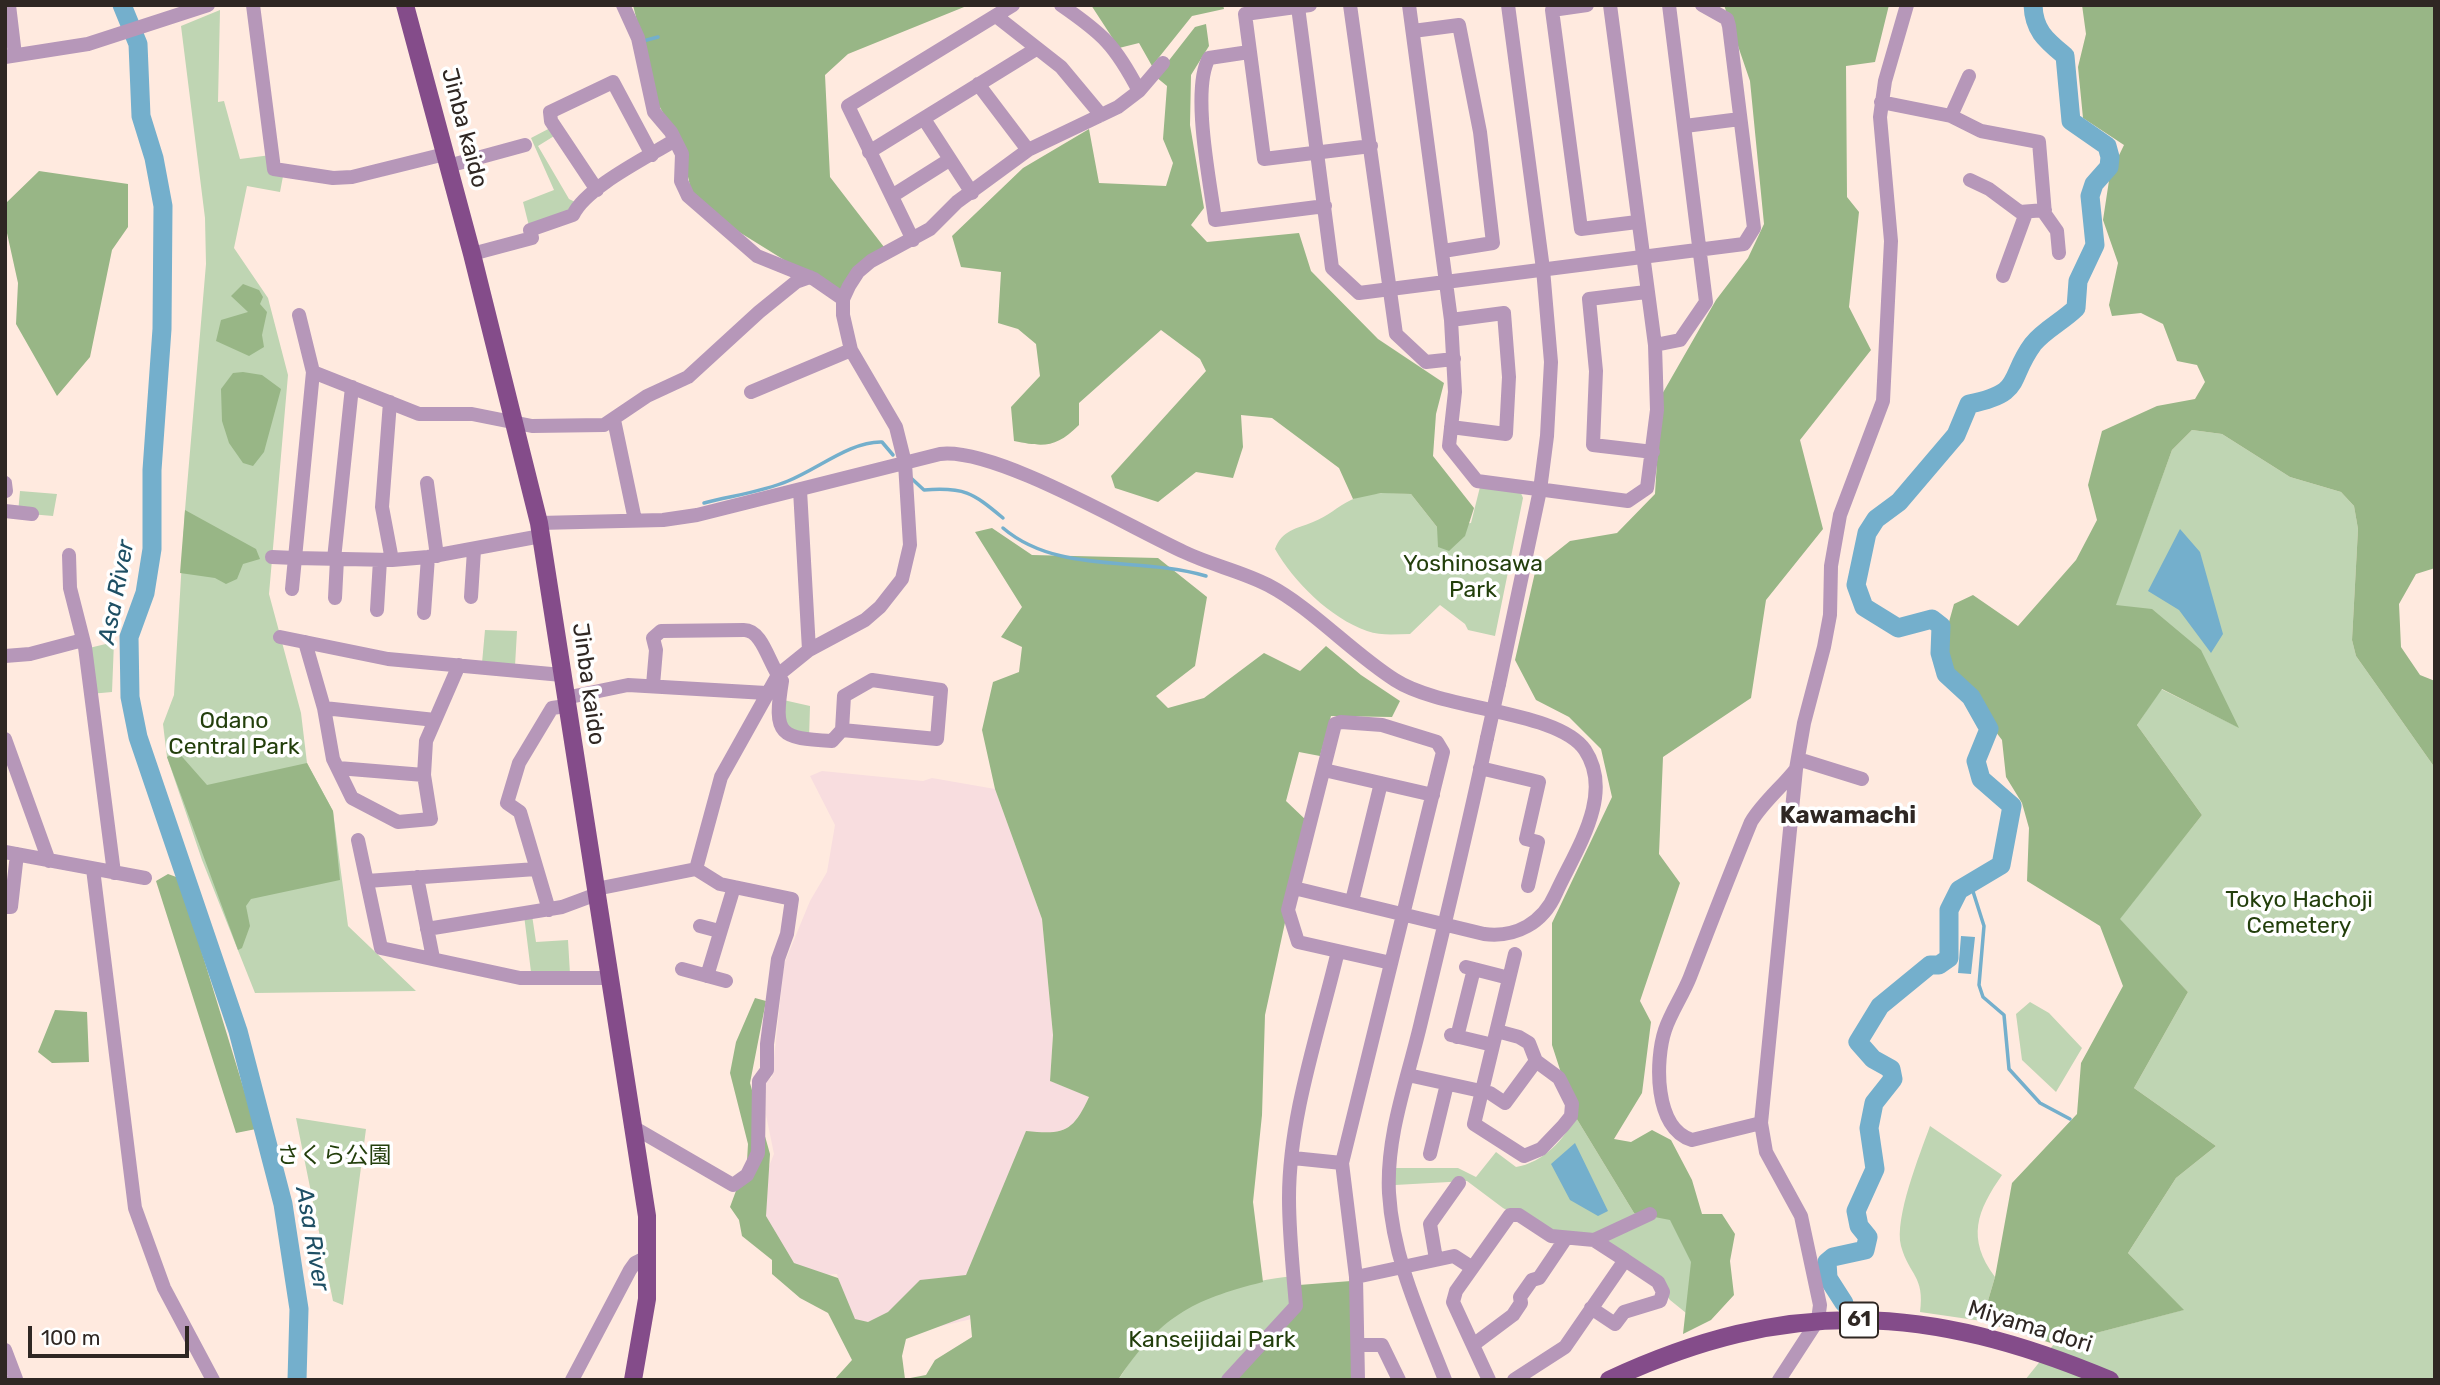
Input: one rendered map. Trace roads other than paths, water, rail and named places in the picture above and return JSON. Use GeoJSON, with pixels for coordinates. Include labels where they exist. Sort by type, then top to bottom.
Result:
{"type":"FeatureCollection","features":[{"type":"Feature","properties":{"kind":"main road","name":"Jinba kaido"},"geometry":{"type":"LineString","coordinates":[[405,5],[516,421],[540,530],[647,1216],[649,1256],[646,1310],[633,1380]]}},
{"type":"Feature","properties":{"kind":"main road","name":"Miyama dori"},"geometry":{"type":"LineString","coordinates":[[1609,1380],[1643,1364],[1733,1334],[1818,1320],[1906,1322],[1963,1330],[2031,1349],[2110,1380]]}},
{"type":"Feature","properties":{"kind":"street"},"geometry":{"type":"LineString","coordinates":[[9,5],[10,56],[100,40],[172,12],[208,5]]}},
{"type":"Feature","properties":{"kind":"street"},"geometry":{"type":"LineString","coordinates":[[253,5],[274,169],[333,178],[352,177],[525,145]]}},
{"type":"Feature","properties":{"kind":"street"},"geometry":{"type":"LineString","coordinates":[[623,5],[638,38],[654,112],[682,154],[681,181],[698,208],[757,256],[810,277],[843,299]]}},
{"type":"Feature","properties":{"kind":"street"},"geometry":{"type":"LineString","coordinates":[[913,240],[848,106],[1013,5]]}},
{"type":"Feature","properties":{"kind":"street"},"geometry":{"type":"LineString","coordinates":[[1061,5],[1100,31],[1112,44],[1139,91]]}},
{"type":"Feature","properties":{"kind":"street"},"geometry":{"type":"LineString","coordinates":[[1350,5],[1396,334],[1426,362],[1454,359]]}},
{"type":"Feature","properties":{"kind":"street"},"geometry":{"type":"LineString","coordinates":[[1409,5],[1448,284],[1454,359],[1449,446],[1477,481],[1628,501],[1647,488],[1657,410],[1655,345],[1610,5]]}},
{"type":"Feature","properties":{"kind":"street"},"geometry":{"type":"LineString","coordinates":[[1445,1380],[1401,1268],[1392,1228],[1388,1164],[1499,684],[1540,490],[1547,436],[1551,362],[1543,269],[1508,5]]}},
{"type":"Feature","properties":{"kind":"street"},"geometry":{"type":"LineString","coordinates":[[1587,5],[1552,10],[1581,229],[1637,222]]}},
{"type":"Feature","properties":{"kind":"street"},"geometry":{"type":"LineString","coordinates":[[1655,345],[1680,340],[1706,302],[1670,5]]}},
{"type":"Feature","properties":{"kind":"street"},"geometry":{"type":"LineString","coordinates":[[1371,146],[1317,152],[1264,159],[1245,14],[1304,6],[1317,152],[1332,268],[1359,293],[1448,284],[1543,269],[1744,244],[1754,228],[1727,19],[1702,5]]}},
{"type":"Feature","properties":{"kind":"street"},"geometry":{"type":"LineString","coordinates":[[1779,1380],[1818,1320],[1820,1305],[1811,1271],[1809,1241],[1790,1193],[1766,1152],[1761,1123],[1797,764],[1804,723],[1825,647],[1831,566],[1840,515],[1883,401],[1891,266],[1881,102],[1907,5]]}},
{"type":"Feature","properties":{"kind":"street"},"geometry":{"type":"LineString","coordinates":[[996,16],[1061,67],[1101,115]]}},
{"type":"Feature","properties":{"kind":"street"},"geometry":{"type":"LineString","coordinates":[[1413,31],[1459,25],[1480,132],[1493,243],[1443,251]]}},
{"type":"Feature","properties":{"kind":"street"},"geometry":{"type":"LineString","coordinates":[[869,152],[1036,48]]}},
{"type":"Feature","properties":{"kind":"street"},"geometry":{"type":"LineString","coordinates":[[1249,52],[1209,58],[1202,71],[1203,123],[1214,220],[1325,206]]}},
{"type":"Feature","properties":{"kind":"street"},"geometry":{"type":"LineString","coordinates":[[696,869],[721,777],[778,675],[808,650],[865,620],[880,607],[902,579],[910,544],[905,463],[896,428],[851,350],[843,315],[843,299],[858,272],[871,261],[930,229],[957,202],[1028,150],[1101,115],[1139,91],[1163,64]]}},
{"type":"Feature","properties":{"kind":"street"},"geometry":{"type":"LineString","coordinates":[[1951,116],[1969,76]]}},
{"type":"Feature","properties":{"kind":"street"},"geometry":{"type":"LineString","coordinates":[[597,190],[551,121],[550,112],[613,82],[652,155]]}},
{"type":"Feature","properties":{"kind":"street"},"geometry":{"type":"LineString","coordinates":[[978,84],[1028,150]]}},
{"type":"Feature","properties":{"kind":"street"},"geometry":{"type":"LineString","coordinates":[[1881,102],[1951,116],[1981,131],[2039,142],[2037,176],[2045,210],[2057,231],[2059,253]]}},
{"type":"Feature","properties":{"kind":"street"},"geometry":{"type":"LineString","coordinates":[[924,119],[972,193]]}},
{"type":"Feature","properties":{"kind":"street"},"geometry":{"type":"LineString","coordinates":[[1685,127],[1740,119]]}},
{"type":"Feature","properties":{"kind":"street"},"geometry":{"type":"LineString","coordinates":[[472,254],[532,238],[530,230],[573,215],[579,204],[597,190],[675,140]]}},
{"type":"Feature","properties":{"kind":"street"},"geometry":{"type":"LineString","coordinates":[[892,196],[949,160]]}},
{"type":"Feature","properties":{"kind":"street"},"geometry":{"type":"LineString","coordinates":[[1970,180],[2026,213],[2045,210]]}},
{"type":"Feature","properties":{"kind":"street"},"geometry":{"type":"LineString","coordinates":[[2003,276],[2026,213]]}},
{"type":"Feature","properties":{"kind":"street"},"geometry":{"type":"LineString","coordinates":[[313,372],[419,414],[472,414],[532,426],[604,425],[647,396],[688,377],[759,312],[796,282],[810,277]]}},
{"type":"Feature","properties":{"kind":"street"},"geometry":{"type":"LineString","coordinates":[[1646,292],[1589,299],[1596,371],[1594,445],[1653,452]]}},
{"type":"Feature","properties":{"kind":"street"},"geometry":{"type":"LineString","coordinates":[[1451,320],[1503,313],[1509,377],[1506,434],[1451,427]]}},
{"type":"Feature","properties":{"kind":"street"},"geometry":{"type":"LineString","coordinates":[[292,589],[313,372],[299,315]]}},
{"type":"Feature","properties":{"kind":"street"},"geometry":{"type":"LineString","coordinates":[[751,392],[851,350]]}},
{"type":"Feature","properties":{"kind":"street"},"geometry":{"type":"LineString","coordinates":[[335,598],[335,559],[352,387]]}},
{"type":"Feature","properties":{"kind":"street"},"geometry":{"type":"LineString","coordinates":[[377,610],[386,560],[382,508],[390,401]]}},
{"type":"Feature","properties":{"kind":"street"},"geometry":{"type":"LineString","coordinates":[[614,420],[635,520]]}},
{"type":"Feature","properties":{"kind":"street"},"geometry":{"type":"LineString","coordinates":[[272,557],[386,560],[432,557],[474,550],[540,530],[635,520],[663,520],[727,501],[800,490],[954,452],[1041,482],[1185,553],[1267,585],[1375,666],[1421,694],[1555,726],[1570,734],[1584,749],[1594,768],[1597,792],[1593,810],[1552,904],[1537,921],[1511,933],[1496,935],[1445,925],[1294,888]]}},
{"type":"Feature","properties":{"kind":"street"},"geometry":{"type":"LineString","coordinates":[[424,613],[432,557],[427,483]]}},
{"type":"Feature","properties":{"kind":"street"},"geometry":{"type":"LineString","coordinates":[[800,490],[808,650]]}},
{"type":"Feature","properties":{"kind":"street"},"geometry":{"type":"LineString","coordinates":[[5,512],[32,514]]}},
{"type":"Feature","properties":{"kind":"street"},"geometry":{"type":"LineString","coordinates":[[471,597],[474,550]]}},
{"type":"Feature","properties":{"kind":"street"},"geometry":{"type":"LineString","coordinates":[[69,555],[72,582],[70,588],[83,640],[114,873]]}},
{"type":"Feature","properties":{"kind":"street"},"geometry":{"type":"LineString","coordinates":[[653,685],[656,650],[653,638],[661,631],[752,630],[759,635],[772,669],[782,681],[777,709],[789,737],[832,741],[842,730],[844,696],[872,680],[941,690],[937,739],[842,730]]}},
{"type":"Feature","properties":{"kind":"street"},"geometry":{"type":"LineString","coordinates":[[279,637],[388,659],[562,674]]}},
{"type":"Feature","properties":{"kind":"street"},"geometry":{"type":"LineString","coordinates":[[5,656],[30,654],[83,640]]}},
{"type":"Feature","properties":{"kind":"street"},"geometry":{"type":"LineString","coordinates":[[305,642],[338,768],[352,798],[398,821],[431,819],[424,775],[426,741],[459,665]]}},
{"type":"Feature","properties":{"kind":"street"},"geometry":{"type":"LineString","coordinates":[[549,910],[520,811],[507,803],[519,763],[552,708],[628,685],[766,693]]}},
{"type":"Feature","properties":{"kind":"street"},"geometry":{"type":"LineString","coordinates":[[324,708],[435,720]]}},
{"type":"Feature","properties":{"kind":"street"},"geometry":{"type":"LineString","coordinates":[[1358,1380],[1356,1277],[1342,1163],[1443,752],[1437,742],[1382,724],[1341,722],[1335,724],[1289,910],[1298,942],[1391,963]]}},
{"type":"Feature","properties":{"kind":"street"},"geometry":{"type":"LineString","coordinates":[[5,739],[10,763],[50,861]]}},
{"type":"Feature","properties":{"kind":"street"},"geometry":{"type":"LineString","coordinates":[[1797,764],[1862,779]]}},
{"type":"Feature","properties":{"kind":"street"},"geometry":{"type":"LineString","coordinates":[[1761,1123],[1692,1140],[1685,1138],[1665,1111],[1658,1075],[1660,1054],[1665,1030],[1686,986],[1751,822],[1797,764]]}},
{"type":"Feature","properties":{"kind":"street"},"geometry":{"type":"LineString","coordinates":[[338,768],[424,775]]}},
{"type":"Feature","properties":{"kind":"street"},"geometry":{"type":"LineString","coordinates":[[1480,768],[1539,782],[1526,839],[1538,842],[1528,886]]}},
{"type":"Feature","properties":{"kind":"street"},"geometry":{"type":"LineString","coordinates":[[1324,770],[1433,795]]}},
{"type":"Feature","properties":{"kind":"street"},"geometry":{"type":"LineString","coordinates":[[1352,901],[1381,783]]}},
{"type":"Feature","properties":{"kind":"street"},"geometry":{"type":"LineString","coordinates":[[358,840],[381,948],[520,978],[610,978]]}},
{"type":"Feature","properties":{"kind":"street"},"geometry":{"type":"LineString","coordinates":[[5,907],[11,907],[11,853],[145,878]]}},
{"type":"Feature","properties":{"kind":"street"},"geometry":{"type":"LineString","coordinates":[[93,869],[135,1208],[164,1288],[213,1380]]}},
{"type":"Feature","properties":{"kind":"street"},"geometry":{"type":"LineString","coordinates":[[367,881],[536,869]]}},
{"type":"Feature","properties":{"kind":"street"},"geometry":{"type":"LineString","coordinates":[[427,929],[549,910],[596,891],[696,869],[720,884],[792,899],[778,959],[767,1044],[767,1070],[759,1081],[759,1143],[755,1162],[747,1175],[733,1185],[633,1127]]}},
{"type":"Feature","properties":{"kind":"street"},"geometry":{"type":"LineString","coordinates":[[417,877],[433,958]]}},
{"type":"Feature","properties":{"kind":"street"},"geometry":{"type":"LineString","coordinates":[[708,976],[734,887]]}},
{"type":"Feature","properties":{"kind":"street"},"geometry":{"type":"LineString","coordinates":[[700,926],[719,932]]}},
{"type":"Feature","properties":{"kind":"street"},"geometry":{"type":"LineString","coordinates":[[1228,1380],[1296,1306],[1289,1197],[1298,1115],[1338,951]]}},
{"type":"Feature","properties":{"kind":"street"},"geometry":{"type":"LineString","coordinates":[[1509,978],[1469,968],[1453,1036],[1495,1038],[1519,1037],[1529,1043],[1536,1061],[1559,1078],[1572,1104],[1571,1116],[1541,1149],[1524,1156],[1474,1124],[1482,1092],[1495,1038],[1509,978],[1515,954]]}},
{"type":"Feature","properties":{"kind":"street"},"geometry":{"type":"LineString","coordinates":[[682,969],[726,981]]}},
{"type":"Feature","properties":{"kind":"street"},"geometry":{"type":"LineString","coordinates":[[1408,1075],[1482,1092],[1505,1103],[1536,1061]]}},
{"type":"Feature","properties":{"kind":"street"},"geometry":{"type":"LineString","coordinates":[[1430,1154],[1447,1084]]}},
{"type":"Feature","properties":{"kind":"street"},"geometry":{"type":"LineString","coordinates":[[1293,1158],[1342,1163]]}},
{"type":"Feature","properties":{"kind":"street"},"geometry":{"type":"LineString","coordinates":[[1436,1259],[1430,1205],[1445,1202],[1459,1183]]}},
{"type":"Feature","properties":{"kind":"street"},"geometry":{"type":"LineString","coordinates":[[1594,1240],[1650,1214]]}},
{"type":"Feature","properties":{"kind":"street"},"geometry":{"type":"LineString","coordinates":[[1489,1380],[1453,1302],[1456,1291],[1471,1267],[1510,1215],[1519,1216],[1551,1236],[1594,1240],[1658,1282],[1663,1292],[1660,1301],[1624,1311],[1615,1324],[1591,1308]]}},
{"type":"Feature","properties":{"kind":"street"},"geometry":{"type":"LineString","coordinates":[[1473,1345],[1513,1315],[1521,1303],[1520,1297],[1532,1280],[1539,1278],[1566,1238]]}},
{"type":"Feature","properties":{"kind":"street"},"geometry":{"type":"LineString","coordinates":[[572,1380],[630,1270],[635,1263],[649,1256]]}},
{"type":"Feature","properties":{"kind":"street"},"geometry":{"type":"LineString","coordinates":[[1356,1277],[1454,1256],[1471,1267]]}},
{"type":"Feature","properties":{"kind":"street"},"geometry":{"type":"LineString","coordinates":[[1514,1380],[1565,1347],[1625,1260]]}},
{"type":"Feature","properties":{"kind":"street"},"geometry":{"type":"LineString","coordinates":[[1358,1345],[1382,1345],[1399,1380]]}},
{"type":"Feature","properties":{"kind":"street"},"geometry":{"type":"LineString","coordinates":[[5,1350],[16,1379],[13,1380]]}},
{"type":"Feature","properties":{"kind":"water"},"geometry":{"type":"Polygon","coordinates":[[[2180,529],[2200,552],[2223,634],[2211,653],[2179,610],[2148,591],[2180,529]]]}},
{"type":"Feature","properties":{"kind":"water"},"geometry":{"type":"Polygon","coordinates":[[[1961,936],[1975,937],[1971,974],[1958,973],[1961,936]]]}},
{"type":"Feature","properties":{"kind":"water"},"geometry":{"type":"Polygon","coordinates":[[[1575,1143],[1608,1211],[1598,1216],[1570,1200],[1551,1164],[1575,1143]]]}},
{"type":"Feature","properties":{"kind":"waterway","name":"Asa River"},"geometry":{"type":"LineString","coordinates":[[122,5],[138,44],[141,116],[154,158],[163,206],[162,329],[152,470],[152,549],[145,593],[129,637],[130,697],[138,737],[238,1031],[283,1204],[299,1309],[297,1380]]}},
{"type":"Feature","properties":{"kind":"waterway"},"geometry":{"type":"LineString","coordinates":[[1844,1303],[1828,1278],[1827,1262],[1833,1257],[1865,1250],[1868,1237],[1859,1226],[1856,1211],[1875,1169],[1869,1128],[1874,1103],[1893,1079],[1891,1069],[1873,1059],[1858,1042],[1880,1006],[1930,965],[1939,965],[1949,958],[1949,910],[1959,890],[2001,865],[2012,806],[1981,779],[1976,761],[1989,729],[1971,697],[1946,674],[1940,653],[1941,626],[1932,619],[1898,628],[1864,607],[1856,585],[1867,533],[1876,519],[1899,502],[1956,435],[1969,404],[1987,400],[2007,389],[2033,344],[2076,308],[2078,281],[2095,245],[2090,196],[2094,184],[2109,167],[2107,146],[2071,121],[2065,56],[2042,34],[2036,22],[2033,5]]}},
{"type":"Feature","properties":{"kind":"waterway"},"geometry":{"type":"LineString","coordinates":[[643,41],[658,37]]}},
{"type":"Feature","properties":{"kind":"waterway"},"geometry":{"type":"LineString","coordinates":[[704,503],[778,485],[858,446],[882,442],[893,455]]}},
{"type":"Feature","properties":{"kind":"waterway"},"geometry":{"type":"LineString","coordinates":[[911,478],[924,490],[949,489],[967,493],[1003,518]]}},
{"type":"Feature","properties":{"kind":"waterway"},"geometry":{"type":"LineString","coordinates":[[1003,528],[1025,543],[1074,559],[1181,570],[1206,576]]}},
{"type":"Feature","properties":{"kind":"waterway"},"geometry":{"type":"LineString","coordinates":[[1970,882],[1984,926],[1979,985],[1983,997],[2004,1015],[2009,1069],[2040,1103],[2070,1119]]}},
{"type":"Feature","properties":{"kind":"district","name":"Kawamachi"},"geometry":{"type":"Point","coordinates":[1848,816]}},
{"type":"Feature","properties":{"kind":"park label","name":"Yoshinosawa Park"},"geometry":{"type":"Point","coordinates":[1473,577]}},
{"type":"Feature","properties":{"kind":"park label","name":"Odano Central Park"},"geometry":{"type":"Point","coordinates":[234,734]}},
{"type":"Feature","properties":{"kind":"park label","name":"Tokyo Hachoji Cemetery"},"geometry":{"type":"Point","coordinates":[2299,913]}},
{"type":"Feature","properties":{"kind":"park label","name":"さくら公園"},"geometry":{"type":"Point","coordinates":[334,1156]}},
{"type":"Feature","properties":{"kind":"park label","name":"Kanseijidai Park"},"geometry":{"type":"Point","coordinates":[1212,1340]}}]}
